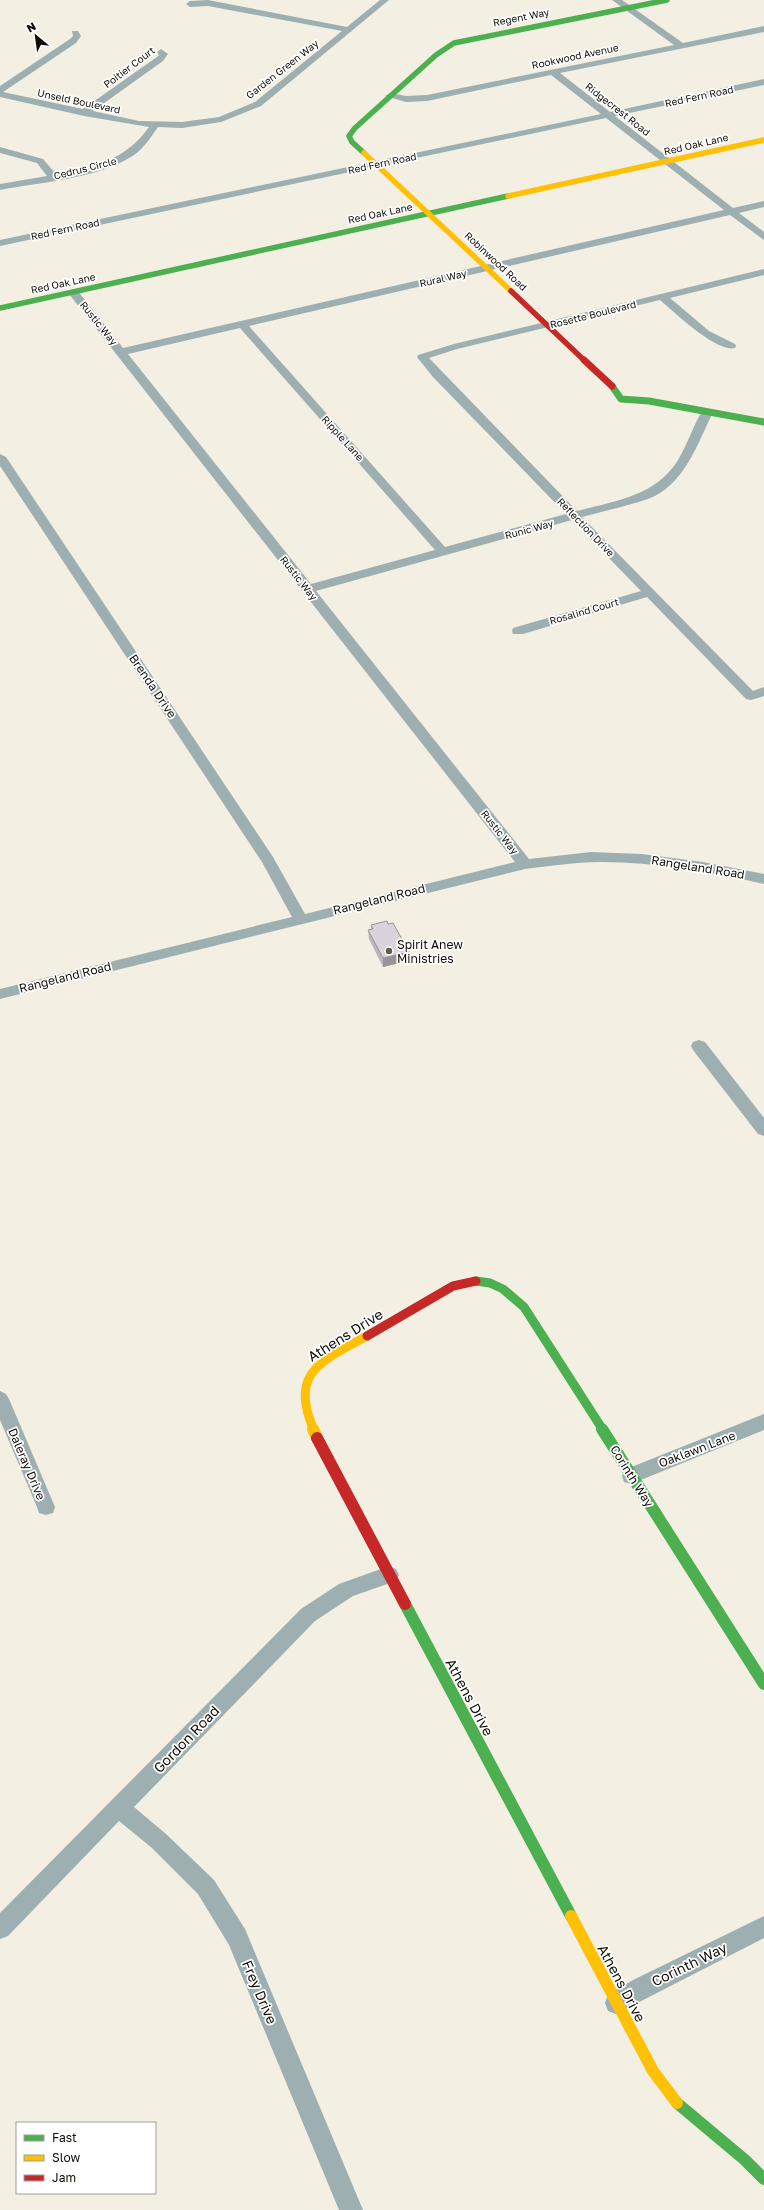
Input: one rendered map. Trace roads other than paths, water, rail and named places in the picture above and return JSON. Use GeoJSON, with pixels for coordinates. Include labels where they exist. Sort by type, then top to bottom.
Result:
{"type":"FeatureCollection","features":[{"type":"Feature","properties":{"kind":"street","name":"Garden Green Way"},"geometry":{"type":"LineString","coordinates":[[155,125],[182,125],[210,121],[251,108],[385,0]]}},
{"type":"Feature","properties":{"kind":"street"},"geometry":{"type":"LineString","coordinates":[[616,0],[681,46]]}},
{"type":"Feature","properties":{"kind":"street","name":"Regent Way"},"geometry":{"type":"LineString","coordinates":[[451,44],[471,38],[667,0]]}},
{"type":"Feature","properties":{"kind":"street"},"geometry":{"type":"LineString","coordinates":[[190,4],[208,3],[348,30]]}},
{"type":"Feature","properties":{"kind":"street","name":"Rookwood Avenue"},"geometry":{"type":"LineString","coordinates":[[390,96],[406,99],[427,98],[764,29]]}},
{"type":"Feature","properties":{"kind":"street"},"geometry":{"type":"LineString","coordinates":[[0,90],[73,41],[77,36],[75,33]]}},
{"type":"Feature","properties":{"kind":"street","name":"Robinwood Road"},"geometry":{"type":"LineString","coordinates":[[451,44],[354,128],[349,136],[352,142],[611,384],[621,400],[650,401],[764,422]]}},
{"type":"Feature","properties":{"kind":"street","name":"Poitier Court"},"geometry":{"type":"LineString","coordinates":[[84,113],[160,59],[164,54],[161,52]]}},
{"type":"Feature","properties":{"kind":"street","name":"Ridgecrest Road"},"geometry":{"type":"LineString","coordinates":[[553,72],[764,236]]}},
{"type":"Feature","properties":{"kind":"street","name":"Red Fern Road"},"geometry":{"type":"LineString","coordinates":[[0,243],[764,82]]}},
{"type":"Feature","properties":{"kind":"street","name":"Unseld Boulevard"},"geometry":{"type":"LineString","coordinates":[[0,94],[126,122],[155,125]]}},
{"type":"Feature","properties":{"kind":"street","name":"Cedrus Circle"},"geometry":{"type":"LineString","coordinates":[[0,187],[105,165],[124,158],[143,142],[155,125]]}},
{"type":"Feature","properties":{"kind":"street","name":"Red Oak Lane"},"geometry":{"type":"LineString","coordinates":[[0,308],[764,140]]}},
{"type":"Feature","properties":{"kind":"street"},"geometry":{"type":"LineString","coordinates":[[0,150],[36,159],[44,164],[53,176]]}},
{"type":"Feature","properties":{"kind":"street","name":"Rural Way"},"geometry":{"type":"LineString","coordinates":[[122,352],[764,204]]}},
{"type":"Feature","properties":{"kind":"street","name":"Rosette Boulevard"},"geometry":{"type":"LineString","coordinates":[[422,357],[764,272]]}},
{"type":"Feature","properties":{"kind":"street","name":"Rustic Way"},"geometry":{"type":"LineString","coordinates":[[74,292],[525,864]]}},
{"type":"Feature","properties":{"kind":"street"},"geometry":{"type":"LineString","coordinates":[[662,297],[705,333],[731,346]]}},
{"type":"Feature","properties":{"kind":"street","name":"Ripple Lane"},"geometry":{"type":"LineString","coordinates":[[242,324],[443,552]]}},
{"type":"Feature","properties":{"kind":"street","name":"Reflection Drive"},"geometry":{"type":"LineString","coordinates":[[422,357],[442,380],[751,696],[764,691]]}},
{"type":"Feature","properties":{"kind":"street","name":"Runic Way"},"geometry":{"type":"LineString","coordinates":[[308,589],[636,499],[652,493],[667,483],[683,462],[707,412]]}},
{"type":"Feature","properties":{"kind":"street","name":"Brenda Drive"},"geometry":{"type":"LineString","coordinates":[[0,457],[268,860],[289,896],[300,919]]}},
{"type":"Feature","properties":{"kind":"street","name":"Rosalind Court"},"geometry":{"type":"LineString","coordinates":[[518,631],[649,593]]}},
{"type":"Feature","properties":{"kind":"street","name":"Rangeland Road"},"geometry":{"type":"LineString","coordinates":[[0,994],[525,864],[583,857],[638,858],[688,863],[764,879]]}},
{"type":"Feature","properties":{"kind":"street"},"geometry":{"type":"LineString","coordinates":[[699,1046],[764,1130]]}},
{"type":"Feature","properties":{"kind":"street","name":"Athens Drive"},"geometry":{"type":"LineString","coordinates":[[487,1282],[473,1281],[453,1286],[327,1360],[316,1368],[303,1386],[301,1396],[307,1418],[653,2071],[669,2094],[682,2108],[742,2156],[764,2179]]}},
{"type":"Feature","properties":{"kind":"street","name":"Corinth Way"},"geometry":{"type":"LineString","coordinates":[[487,1282],[500,1286],[509,1291],[524,1307],[764,1684]]}},
{"type":"Feature","properties":{"kind":"street","name":"Daleray Drive"},"geometry":{"type":"LineString","coordinates":[[0,1399],[46,1507]]}},
{"type":"Feature","properties":{"kind":"street","name":"Oaklawn Lane"},"geometry":{"type":"LineString","coordinates":[[631,1476],[764,1422]]}},
{"type":"Feature","properties":{"kind":"street","name":"Gordon Road"},"geometry":{"type":"LineString","coordinates":[[0,1928],[308,1615],[344,1589],[364,1581],[389,1575]]}},
{"type":"Feature","properties":{"kind":"street","name":"Frey Drive"},"geometry":{"type":"LineString","coordinates":[[119,1808],[159,1841],[206,1887],[237,1937],[351,2210]]}},
{"type":"Feature","properties":{"kind":"street","name":"Corinth Way"},"geometry":{"type":"LineString","coordinates":[[616,2002],[764,1927]]}},
{"type":"Feature","properties":{"kind":"place","name":"Spirit Anew Ministries"},"geometry":{"type":"Point","coordinates":[389,951]}}]}
